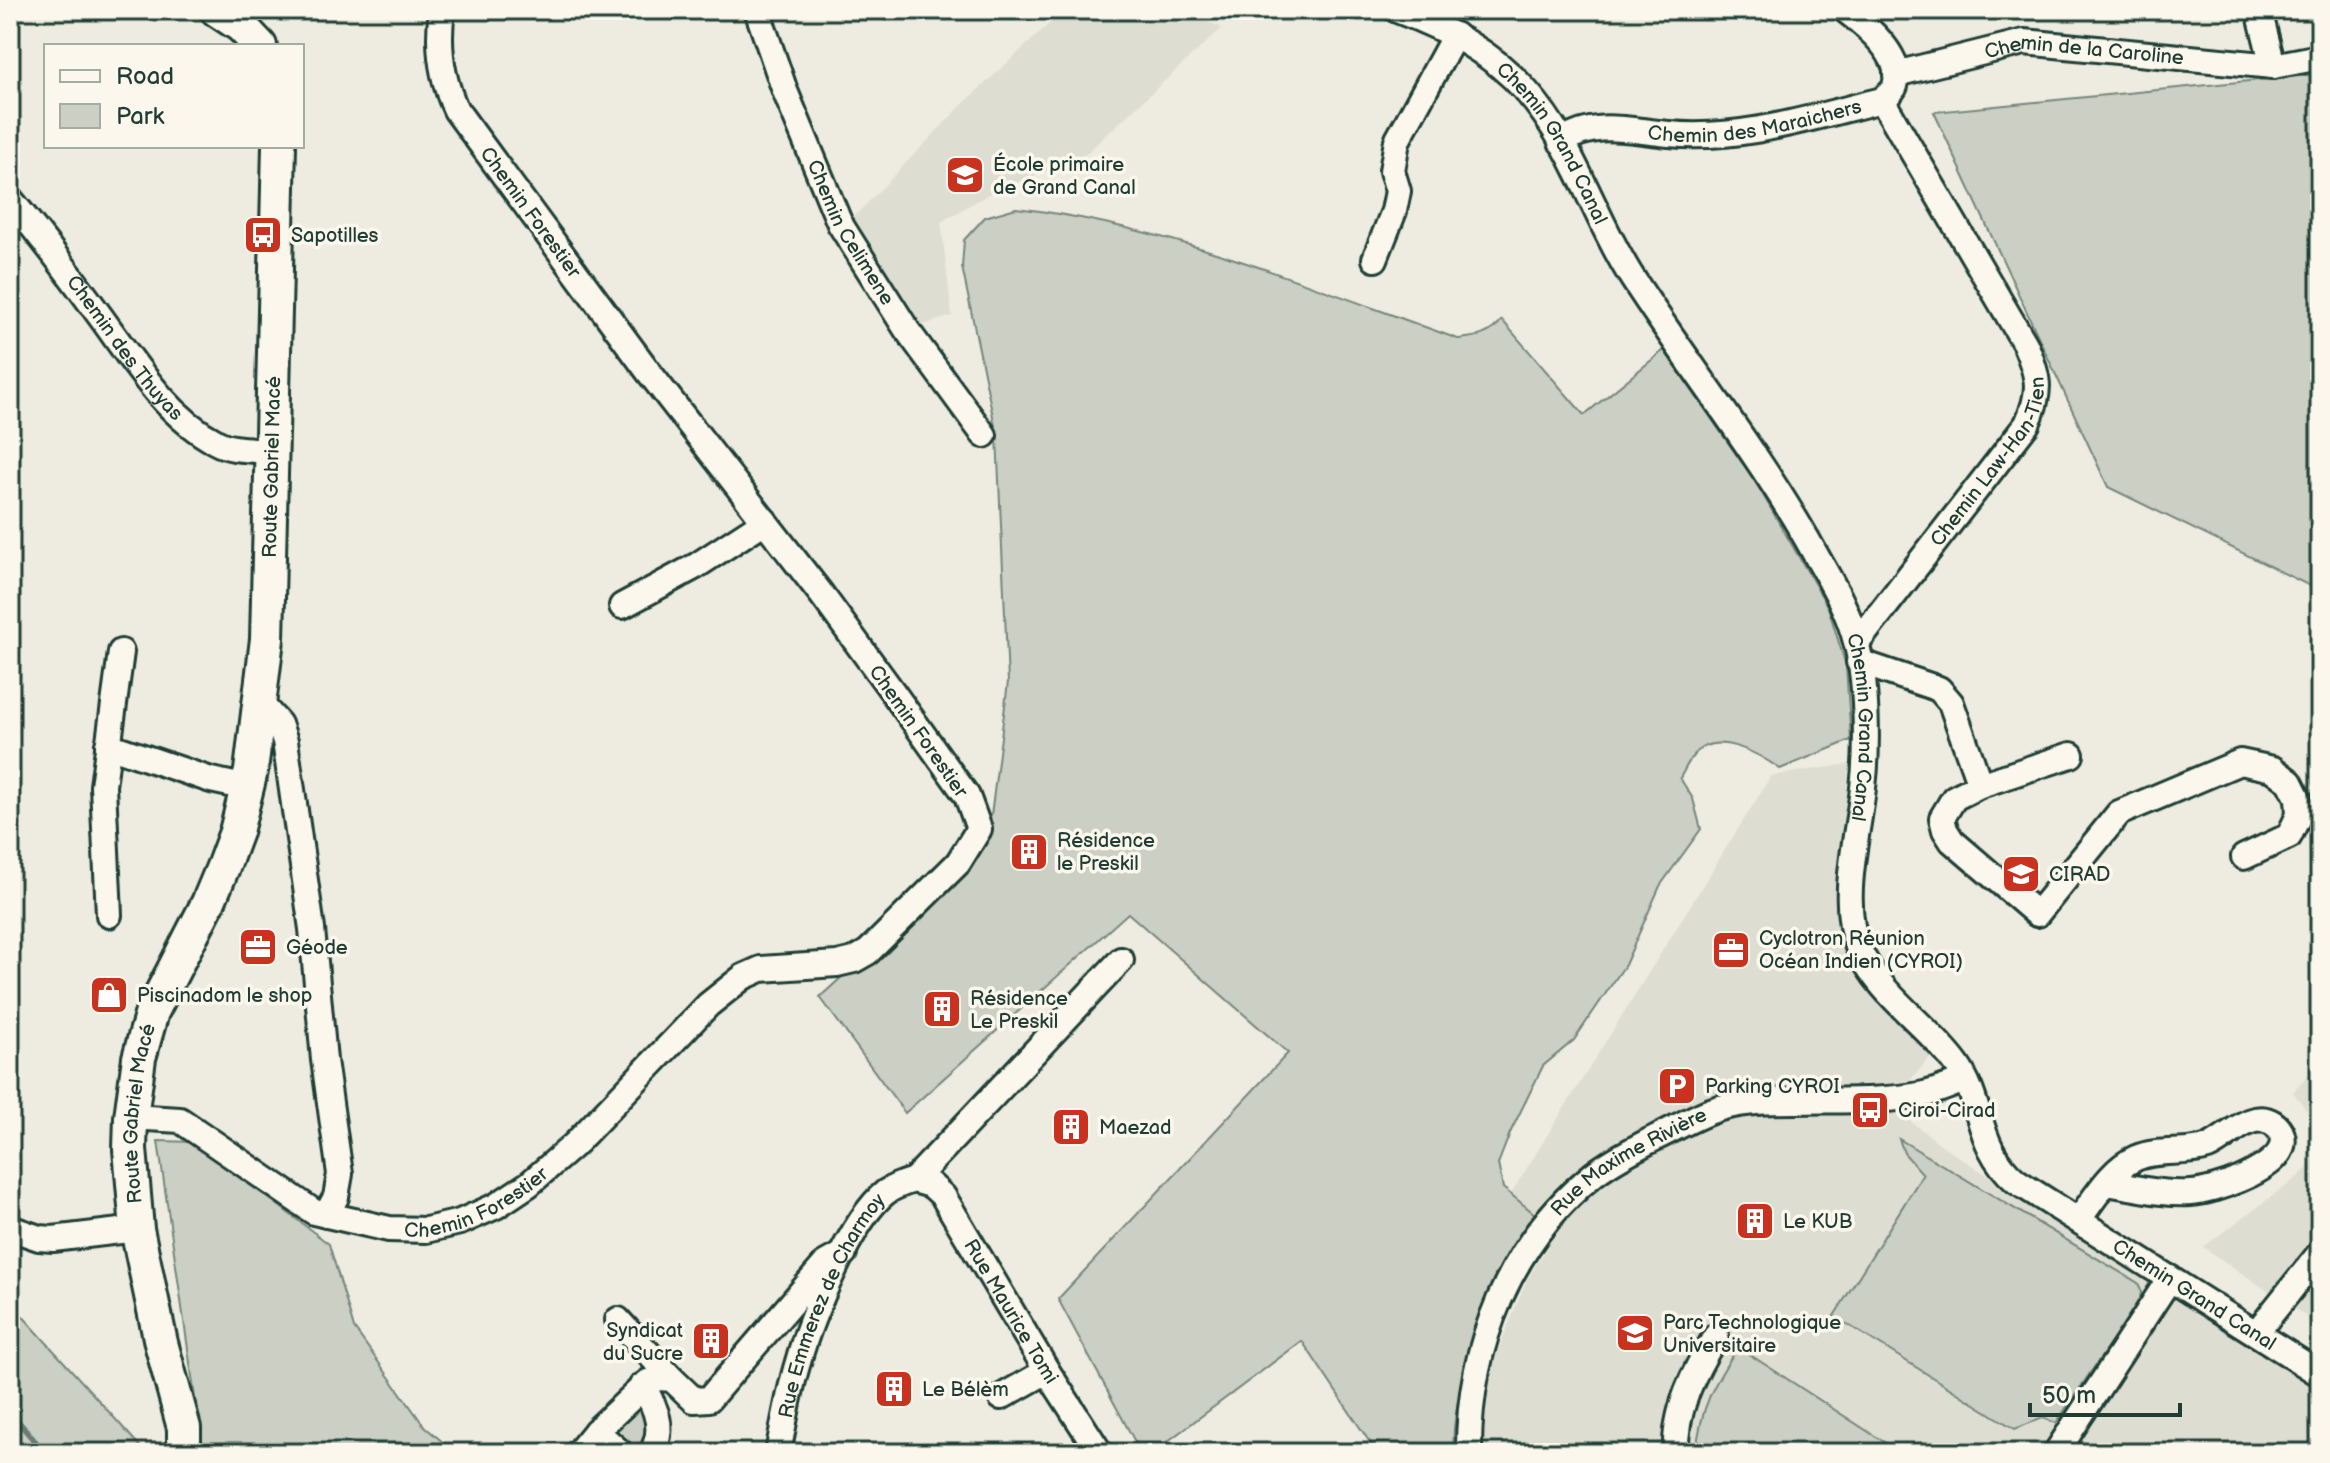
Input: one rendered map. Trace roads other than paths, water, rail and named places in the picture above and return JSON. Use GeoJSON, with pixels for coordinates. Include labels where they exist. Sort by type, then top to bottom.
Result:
{"type":"FeatureCollection","features":[{"type":"Feature","properties":{"kind":"main road"},"geometry":{"type":"LineString","coordinates":[[217,10],[241,26],[258,44]]}},
{"type":"Feature","properties":{"kind":"main road","name":"Route Gabriel Macé"},"geometry":{"type":"LineString","coordinates":[[184,1453],[184,1428],[161,1343],[137,1229],[130,1149],[131,1117],[139,1058],[152,1012],[218,879],[248,788],[261,704],[271,556],[270,451],[279,148]]}},
{"type":"Feature","properties":{"kind":"street","name":"Chemin Forestier"},"geometry":{"type":"LineString","coordinates":[[131,1117],[180,1120],[298,1203],[326,1215],[389,1229],[426,1230],[460,1222],[496,1206],[529,1184],[575,1144],[726,989],[743,977],[761,969],[837,964],[854,960],[868,952],[958,863],[979,829],[967,796],[848,631],[648,371],[456,110],[447,91],[438,40],[442,10]]}},
{"type":"Feature","properties":{"kind":"street","name":"Chemin Celimene"},"geometry":{"type":"LineString","coordinates":[[757,10],[785,91],[840,224],[907,330],[984,435]]}},
{"type":"Feature","properties":{"kind":"street","name":"Chemin Grand Canal"},"geometry":{"type":"LineString","coordinates":[[1397,10],[1455,35],[1481,51],[1516,79],[1544,112],[1631,276],[1782,497],[1843,603],[1858,652],[1865,719],[1864,784],[1850,886],[1857,946],[1871,971],[1959,1068],[1991,1152],[2001,1168],[2016,1181],[2320,1374]]}},
{"type":"Feature","properties":{"kind":"street"},"geometry":{"type":"LineString","coordinates":[[1845,10],[1892,58],[1896,74]]}},
{"type":"Feature","properties":{"kind":"street"},"geometry":{"type":"LineString","coordinates":[[2259,10],[2273,66]]}},
{"type":"Feature","properties":{"kind":"street"},"geometry":{"type":"LineString","coordinates":[[1375,259],[1398,191],[1392,171],[1397,141],[1455,35]]}},
{"type":"Feature","properties":{"kind":"street","name":"Chemin de la Caroline"},"geometry":{"type":"LineString","coordinates":[[1896,74],[2024,42],[2273,66],[2320,57]]}},
{"type":"Feature","properties":{"kind":"street","name":"Chemin des Maraichers"},"geometry":{"type":"LineString","coordinates":[[1561,142],[1577,132],[1598,127],[1673,135],[1725,134],[1778,125],[1882,100],[1894,88],[1896,74]]}},
{"type":"Feature","properties":{"kind":"street","name":"Chemin Law-Han-Tien"},"geometry":{"type":"LineString","coordinates":[[1858,652],[2027,424],[2037,403],[2038,376],[2025,344],[1882,100]]}},
{"type":"Feature","properties":{"kind":"street","name":"Chemin des Thuyas"},"geometry":{"type":"LineString","coordinates":[[10,199],[45,241],[143,375],[168,403],[217,443],[232,448],[270,451]]}},
{"type":"Feature","properties":{"kind":"street"},"geometry":{"type":"LineString","coordinates":[[622,606],[696,566],[765,521]]}},
{"type":"Feature","properties":{"kind":"street"},"geometry":{"type":"LineString","coordinates":[[109,915],[103,786],[121,652]]}},
{"type":"Feature","properties":{"kind":"street"},"geometry":{"type":"LineString","coordinates":[[1858,652],[1945,694],[1980,785]]}},
{"type":"Feature","properties":{"kind":"street"},"geometry":{"type":"LineString","coordinates":[[261,704],[279,724],[285,741],[312,929],[324,1060],[340,1174],[336,1197],[326,1215]]}},
{"type":"Feature","properties":{"kind":"street"},"geometry":{"type":"LineString","coordinates":[[108,745],[211,780],[248,788]]}},
{"type":"Feature","properties":{"kind":"street"},"geometry":{"type":"LineString","coordinates":[[2071,755],[1980,785],[1954,798],[1942,818],[1952,841],[2037,914],[2119,813],[2240,762],[2273,769],[2290,782],[2298,798],[2299,815],[2289,836],[2244,857]]}},
{"type":"Feature","properties":{"kind":"street","name":"Rue Emmerez de Charmoy"},"geometry":{"type":"LineString","coordinates":[[778,1453],[796,1366],[810,1323],[863,1218],[884,1194],[899,1184],[914,1180],[1121,960]]}},
{"type":"Feature","properties":{"kind":"street","name":"Rue Maxime Rivière"},"geometry":{"type":"LineString","coordinates":[[1469,1453],[1471,1404],[1477,1368],[1496,1305],[1529,1243],[1550,1217],[1595,1173],[1621,1156],[1723,1107],[1768,1101],[1921,1095],[1964,1080]]}},
{"type":"Feature","properties":{"kind":"street"},"geometry":{"type":"LineString","coordinates":[[2079,1219],[2106,1183],[2121,1167],[2138,1156],[2207,1147],[2257,1119],[2270,1121],[2280,1130],[2283,1141],[2280,1153],[2259,1170],[2207,1190],[2190,1193],[2106,1183]]}},
{"type":"Feature","properties":{"kind":"street","name":"Rue Maurice Tomi"},"geometry":{"type":"LineString","coordinates":[[914,1180],[931,1185],[943,1196],[1047,1371],[1100,1453]]}},
{"type":"Feature","properties":{"kind":"street"},"geometry":{"type":"LineString","coordinates":[[10,1228],[39,1238],[53,1239],[137,1229]]}},
{"type":"Feature","properties":{"kind":"street"},"geometry":{"type":"LineString","coordinates":[[618,1320],[694,1400],[709,1399],[826,1263],[844,1253]]}},
{"type":"Feature","properties":{"kind":"street"},"geometry":{"type":"LineString","coordinates":[[2256,1333],[2320,1253]]}},
{"type":"Feature","properties":{"kind":"street"},"geometry":{"type":"LineString","coordinates":[[2056,1453],[2170,1278]]}},
{"type":"Feature","properties":{"kind":"street"},"geometry":{"type":"LineString","coordinates":[[1676,1453],[1683,1401],[1716,1336]]}},
{"type":"Feature","properties":{"kind":"street"},"geometry":{"type":"LineString","coordinates":[[1001,1397],[1047,1371]]}},
{"type":"Feature","properties":{"kind":"street"},"geometry":{"type":"LineString","coordinates":[[578,1453],[642,1386],[659,1378],[672,1379]]}},
{"type":"Feature","properties":{"kind":"street"},"geometry":{"type":"LineString","coordinates":[[642,1386],[657,1410],[657,1443],[651,1453]]}},
{"type":"Feature","properties":{"kind":"street"},"geometry":{"type":"LineString","coordinates":[[596,1431],[621,1453]]}},
{"type":"Feature","properties":{"kind":"waterway"},"geometry":{"type":"LineString","coordinates":[[10,1412],[45,1453]]}},
{"type":"Feature","properties":{"kind":"place","name":"École primaire de Grand Canal"},"geometry":{"type":"Point","coordinates":[965,175]}},
{"type":"Feature","properties":{"kind":"place","name":"Sapotilles"},"geometry":{"type":"Point","coordinates":[263,235]}},
{"type":"Feature","properties":{"kind":"place","name":"Résidence le Preskil"},"geometry":{"type":"Point","coordinates":[1029,852]}},
{"type":"Feature","properties":{"kind":"place","name":"CIRAD"},"geometry":{"type":"Point","coordinates":[2021,874]}},
{"type":"Feature","properties":{"kind":"place","name":"Géode"},"geometry":{"type":"Point","coordinates":[258,947]}},
{"type":"Feature","properties":{"kind":"place","name":"Cyclotron Réunion Océan Indien (CYROI)"},"geometry":{"type":"Point","coordinates":[1731,950]}},
{"type":"Feature","properties":{"kind":"place","name":"Piscinadom le shop"},"geometry":{"type":"Point","coordinates":[109,995]}},
{"type":"Feature","properties":{"kind":"place","name":"Résidence Le Preskil"},"geometry":{"type":"Point","coordinates":[942,1009]}},
{"type":"Feature","properties":{"kind":"place","name":"Parking CYROI"},"geometry":{"type":"Point","coordinates":[1677,1086]}},
{"type":"Feature","properties":{"kind":"place","name":"Ciroi-Cirad"},"geometry":{"type":"Point","coordinates":[1870,1110]}},
{"type":"Feature","properties":{"kind":"place","name":"Maezad"},"geometry":{"type":"Point","coordinates":[1071,1127]}},
{"type":"Feature","properties":{"kind":"place","name":"Le KUB"},"geometry":{"type":"Point","coordinates":[1755,1221]}},
{"type":"Feature","properties":{"kind":"place","name":"Parc Technologique Universitaire"},"geometry":{"type":"Point","coordinates":[1635,1333]}},
{"type":"Feature","properties":{"kind":"place","name":"Syndicat du Sucre"},"geometry":{"type":"Point","coordinates":[711,1341]}},
{"type":"Feature","properties":{"kind":"place","name":"Le Bélèm"},"geometry":{"type":"Point","coordinates":[894,1389]}}]}
